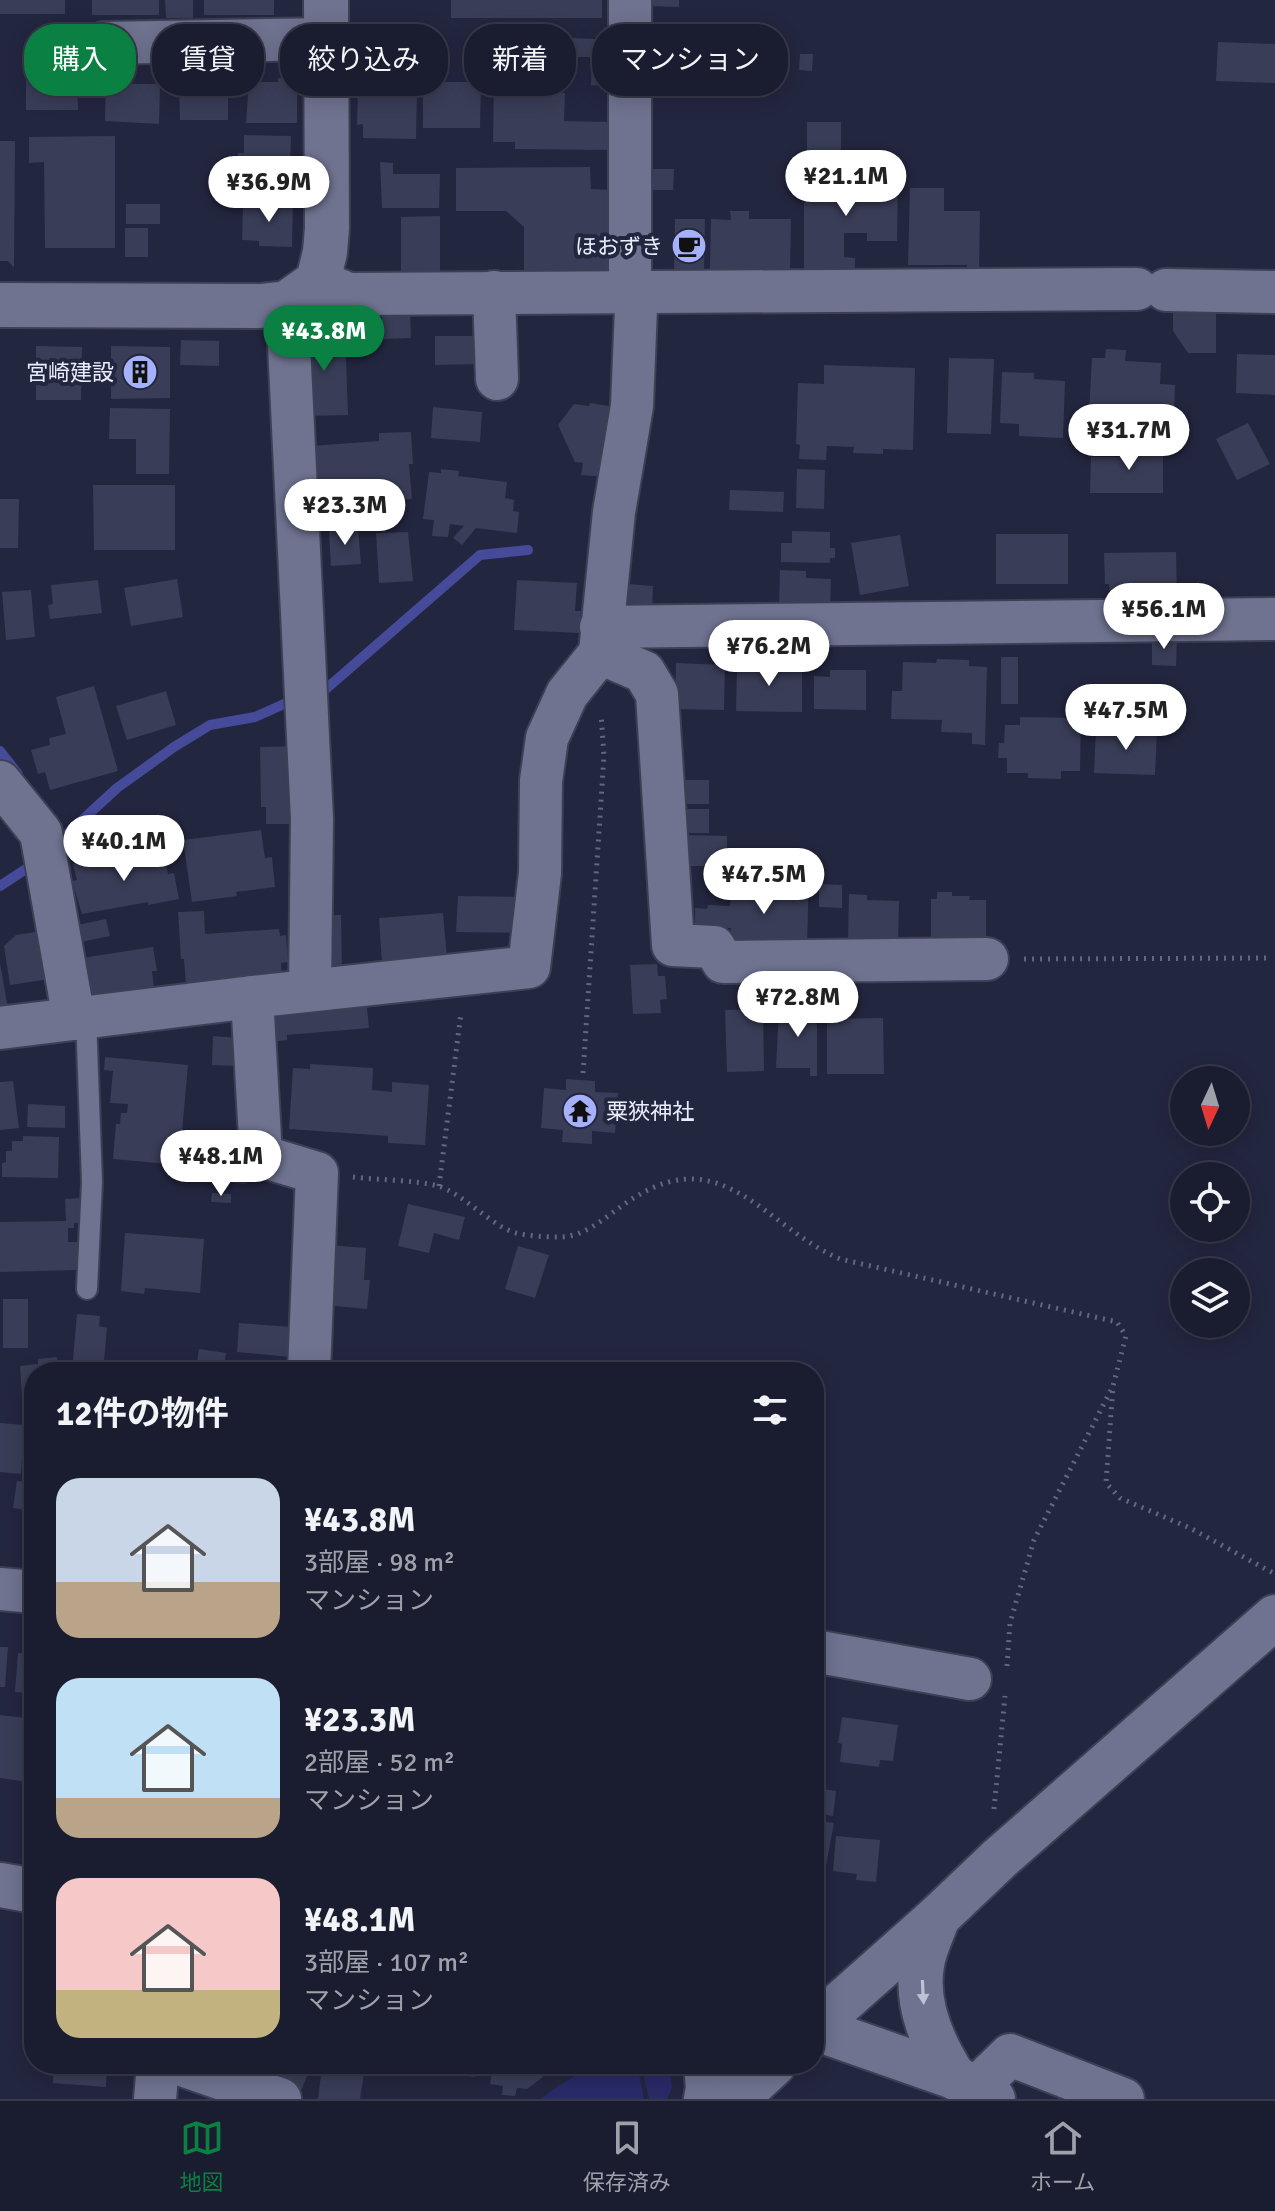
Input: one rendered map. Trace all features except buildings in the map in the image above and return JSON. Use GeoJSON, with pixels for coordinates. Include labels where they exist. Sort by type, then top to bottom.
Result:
{"type":"FeatureCollection","features":[{"type":"Feature","properties":{"kind":"street"},"geometry":{"type":"LineString","coordinates":[[0,1028],[529,967],[540,873],[541,781],[547,738],[567,694],[597,649],[614,512],[632,406],[636,308],[630,292],[630,0]]}},
{"type":"Feature","properties":{"kind":"street"},"geometry":{"type":"LineString","coordinates":[[136,40],[326,20],[325,252],[303,292],[312,819],[310,990]]}},
{"type":"Feature","properties":{"kind":"street"},"geometry":{"type":"LineString","coordinates":[[0,305],[261,306],[303,292],[1275,292]]}},
{"type":"Feature","properties":{"kind":"street"},"geometry":{"type":"LineString","coordinates":[[494,292],[497,379]]}},
{"type":"Feature","properties":{"kind":"street"},"geometry":{"type":"LineString","coordinates":[[597,649],[1275,619]]}},
{"type":"Feature","properties":{"kind":"street"},"geometry":{"type":"LineString","coordinates":[[597,649],[644,672],[657,694],[673,945],[714,947],[723,962],[987,959]]}},
{"type":"Feature","properties":{"kind":"street"},"geometry":{"type":"LineString","coordinates":[[0,782],[41,833],[80,1018]]}},
{"type":"Feature","properties":{"kind":"street"},"geometry":{"type":"LineString","coordinates":[[252,997],[261,1156],[317,1173],[309,1362]]}},
{"type":"Feature","properties":{"kind":"street"},"geometry":{"type":"LineString","coordinates":[[0,1589],[24,1591]]}},
{"type":"Feature","properties":{"kind":"street"},"geometry":{"type":"LineString","coordinates":[[824,2018],[1000,1858],[1275,1617]]}},
{"type":"Feature","properties":{"kind":"street"},"geometry":{"type":"LineString","coordinates":[[824,1652],[994,1678]]}},
{"type":"Feature","properties":{"kind":"street"},"geometry":{"type":"LineString","coordinates":[[0,1885],[24,1889]]}},
{"type":"Feature","properties":{"kind":"street"},"geometry":{"type":"LineString","coordinates":[[938,1917],[922,1965],[923,2005],[935,2048],[973,2091]]}},
{"type":"Feature","properties":{"kind":"street"},"geometry":{"type":"LineString","coordinates":[[824,2031],[973,2091]]}},
{"type":"Feature","properties":{"kind":"street"},"geometry":{"type":"LineString","coordinates":[[973,2091],[1010,2055],[1123,2099]]}},
{"type":"Feature","properties":{"kind":"street"},"geometry":{"type":"LineString","coordinates":[[155,2099],[157,2074]]}},
{"type":"Feature","properties":{"kind":"street"},"geometry":{"type":"LineString","coordinates":[[208,2074],[280,2099]]}},
{"type":"Feature","properties":{"kind":"street"},"geometry":{"type":"LineString","coordinates":[[706,2099],[707,2074]]}},
{"type":"Feature","properties":{"kind":"street"},"geometry":{"type":"LineString","coordinates":[[736,2099],[763,2074]]}},
{"type":"Feature","properties":{"kind":"lane"},"geometry":{"type":"LineString","coordinates":[[80,1018],[92,1182],[87,1289]]}},
{"type":"Feature","properties":{"kind":"path"},"geometry":{"type":"LineString","coordinates":[[583,1073],[604,756],[597,649]]}},
{"type":"Feature","properties":{"kind":"path"},"geometry":{"type":"LineString","coordinates":[[987,959],[1272,958]]}},
{"type":"Feature","properties":{"kind":"path"},"geometry":{"type":"LineString","coordinates":[[439,1186],[466,974]]}},
{"type":"Feature","properties":{"kind":"path"},"geometry":{"type":"LineString","coordinates":[[317,1173],[439,1186],[514,1233],[560,1237],[582,1234],[650,1187],[677,1178],[704,1178],[733,1188],[820,1251],[840,1259],[1117,1322],[1126,1336],[1113,1386],[1106,1483],[1120,1498],[1190,1528],[1275,1574]]}},
{"type":"Feature","properties":{"kind":"path"},"geometry":{"type":"LineString","coordinates":[[1000,1858],[993,1821],[994,1678],[1034,1540],[1113,1386]]}},
{"type":"Feature","properties":{"kind":"shaded area"},"geometry":{"type":"Polygon","coordinates":[[[579,2074],[639,2074],[644,2099],[541,2099],[579,2074]]]}},
{"type":"Feature","properties":{"kind":"shaded area"},"geometry":{"type":"Polygon","coordinates":[[[643,2074],[670,2074],[672,2088],[667,2099],[649,2099],[643,2074]]]}},
{"type":"Feature","properties":{"kind":"waterway"},"geometry":{"type":"LineString","coordinates":[[319,695],[480,555],[528,550]]}},
{"type":"Feature","properties":{"kind":"waterway"},"geometry":{"type":"LineString","coordinates":[[53,847],[117,788],[174,747],[210,725],[255,717],[293,700]]}},
{"type":"Feature","properties":{"kind":"waterway"},"geometry":{"type":"LineString","coordinates":[[0,751],[18,774]]}},
{"type":"Feature","properties":{"kind":"waterway"},"geometry":{"type":"LineString","coordinates":[[0,886],[35,863]]}},
{"type":"Feature","properties":{"kind":"place","name":"ほおずき"},"geometry":{"type":"Point","coordinates":[689,246]}},
{"type":"Feature","properties":{"kind":"place","name":"宮崎建設"},"geometry":{"type":"Point","coordinates":[140,372]}},
{"type":"Feature","properties":{"kind":"place","name":"粟狹神社"},"geometry":{"type":"Point","coordinates":[580,1111]}}]}
